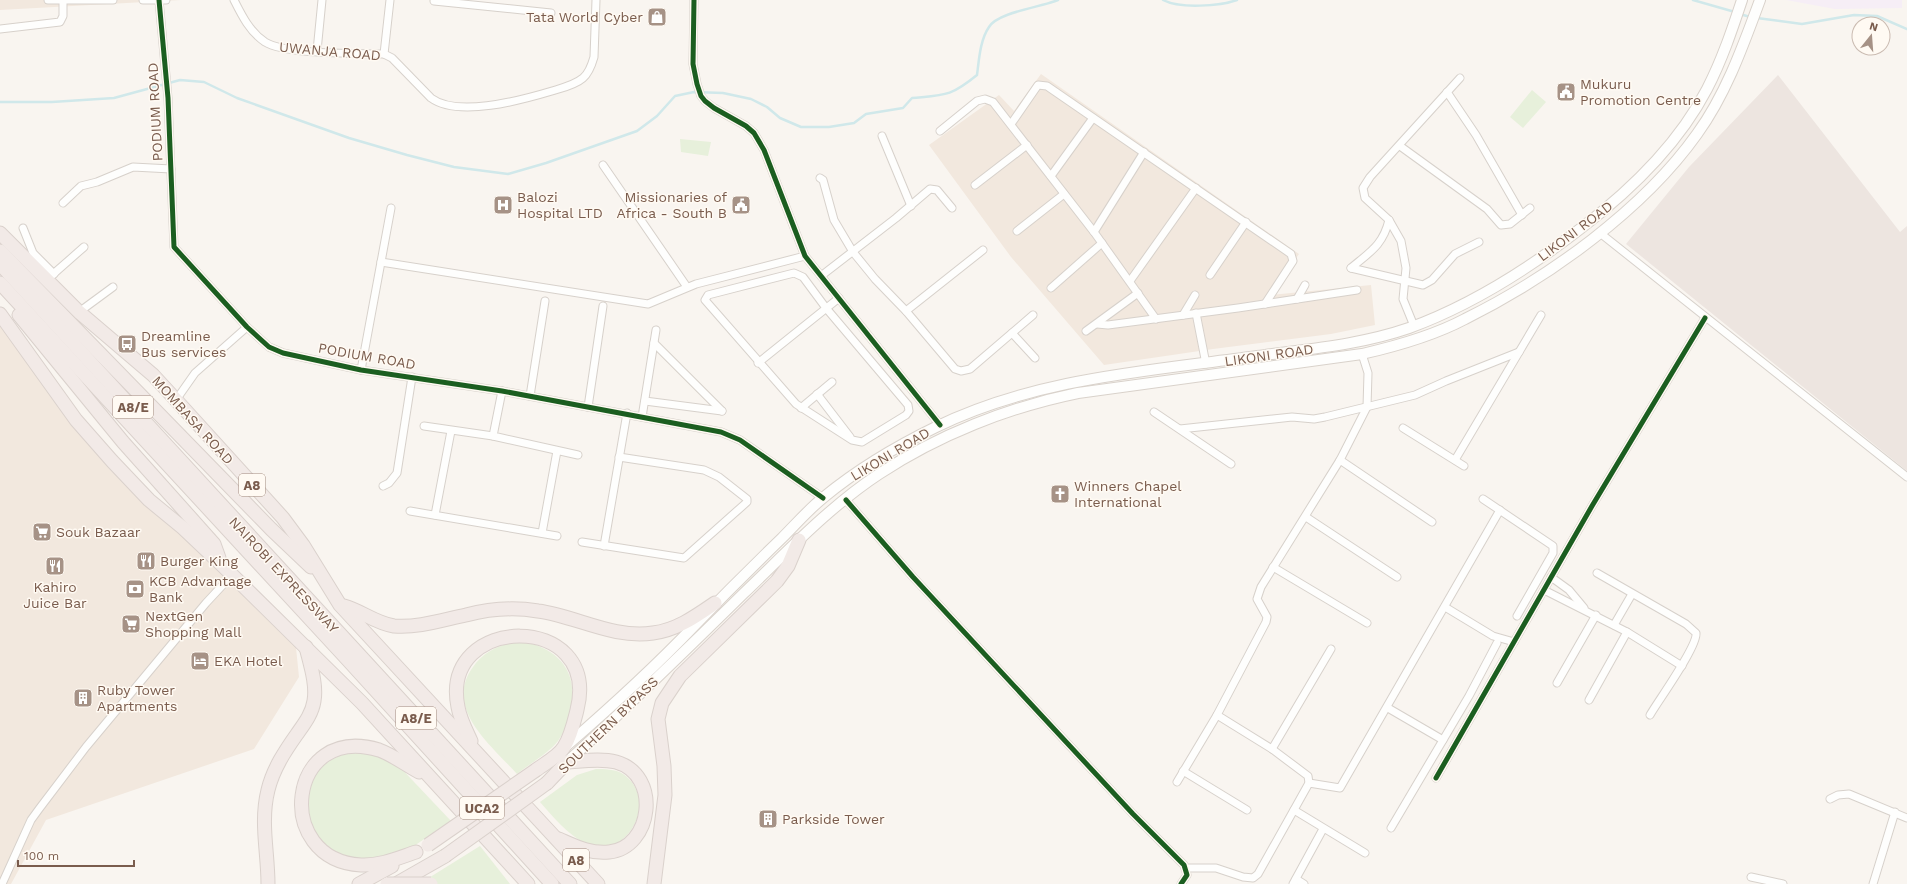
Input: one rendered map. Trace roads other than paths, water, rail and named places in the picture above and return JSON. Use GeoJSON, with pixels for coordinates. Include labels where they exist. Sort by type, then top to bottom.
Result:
{"type":"FeatureCollection","features":[{"type":"Feature","properties":{"kind":"highway","name":"MOMBASA ROAD"},"geometry":{"type":"LineString","coordinates":[[0,233],[50,276],[79,312],[153,375],[176,400],[283,518],[303,545],[340,605],[476,752]]}},
{"type":"Feature","properties":{"kind":"highway"},"geometry":{"type":"LineString","coordinates":[[0,251],[271,529],[324,580]]}},
{"type":"Feature","properties":{"kind":"highway","name":"NAIROBI EXPRESSWAY"},"geometry":{"type":"LineString","coordinates":[[0,264],[552,884]]}},
{"type":"Feature","properties":{"kind":"highway","name":"NAIROBI EXPRESSWAY"},"geometry":{"type":"LineString","coordinates":[[0,283],[570,884]]}},
{"type":"Feature","properties":{"kind":"highway"},"geometry":{"type":"LineString","coordinates":[[0,289],[20,316],[123,442],[214,544],[221,564]]}},
{"type":"Feature","properties":{"kind":"highway"},"geometry":{"type":"LineString","coordinates":[[0,314],[76,420],[112,461],[149,500],[183,528],[221,564],[362,703],[430,780],[528,884]]}},
{"type":"Feature","properties":{"kind":"highway"},"geometry":{"type":"LineString","coordinates":[[654,884],[665,795],[664,766],[658,719],[662,703],[680,676],[777,581],[788,566],[798,540]]}},
{"type":"Feature","properties":{"kind":"highway"},"geometry":{"type":"LineString","coordinates":[[340,605],[380,623],[394,626],[418,625],[468,614],[504,609],[538,611],[603,628],[636,634],[654,633],[681,625],[715,603]]}},
{"type":"Feature","properties":{"kind":"highway"},"geometry":{"type":"LineString","coordinates":[[476,752],[463,724],[458,706],[457,685],[467,660],[480,648],[490,641],[514,635],[545,641],[565,653],[572,662],[578,678],[578,704],[564,748]]}},
{"type":"Feature","properties":{"kind":"highway"},"geometry":{"type":"LineString","coordinates":[[268,884],[268,868],[264,837],[264,808],[271,778],[281,759],[308,718],[314,701],[311,670],[306,647]]}},
{"type":"Feature","properties":{"kind":"highway"},"geometry":{"type":"LineString","coordinates":[[416,852],[373,866],[342,862],[327,855],[316,845],[307,830],[300,804],[302,789],[311,770],[320,761],[328,755],[350,747],[366,748],[390,754],[430,780]]}},
{"type":"Feature","properties":{"kind":"highway","name":"SOUTHERN BYPASS"},"geometry":{"type":"LineString","coordinates":[[359,884],[428,845],[536,770],[564,748]]}},
{"type":"Feature","properties":{"kind":"highway","name":"A8"},"geometry":{"type":"LineString","coordinates":[[476,752],[598,884]]}},
{"type":"Feature","properties":{"kind":"highway"},"geometry":{"type":"LineString","coordinates":[[554,837],[593,853],[610,852],[628,844],[644,820],[646,808],[645,788],[640,778],[629,767],[616,762],[602,760],[567,762]]}},
{"type":"Feature","properties":{"kind":"highway","name":"SOUTHERN BYPASS"},"geometry":{"type":"LineString","coordinates":[[396,884],[445,856],[547,783],[567,762]]}},
{"type":"Feature","properties":{"kind":"highway"},"geometry":{"type":"LineString","coordinates":[[501,856],[515,884]]}},
{"type":"Feature","properties":{"kind":"highway"},"geometry":{"type":"LineString","coordinates":[[387,884],[430,884]]}},
{"type":"Feature","properties":{"kind":"main road","name":"LIKONI ROAD"},"geometry":{"type":"LineString","coordinates":[[715,603],[823,498],[869,464],[940,425],[992,406],[1055,386],[1135,372],[1206,364],[1358,341],[1414,326],[1457,308],[1494,288],[1555,248],[1615,202],[1648,169],[1688,120],[1705,92],[1719,64],[1742,0]]}},
{"type":"Feature","properties":{"kind":"main road","name":"LIKONI ROAD"},"geometry":{"type":"LineString","coordinates":[[798,540],[878,475],[897,463],[947,437],[995,417],[1059,397],[1078,393],[1362,354],[1394,347],[1464,320],[1527,284],[1600,233],[1660,180],[1698,133],[1721,95],[1750,28],[1760,0]]}},
{"type":"Feature","properties":{"kind":"main road"},"geometry":{"type":"LineString","coordinates":[[940,425],[947,437]]}},
{"type":"Feature","properties":{"kind":"main road","name":"SOUTHERN BYPASS"},"geometry":{"type":"LineString","coordinates":[[567,762],[620,714],[798,540]]}},
{"type":"Feature","properties":{"kind":"main road","name":"SOUTHERN BYPASS"},"geometry":{"type":"LineString","coordinates":[[564,748],[622,698],[715,603]]}},
{"type":"Feature","properties":{"kind":"street"},"geometry":{"type":"LineString","coordinates":[[48,0],[113,0]]}},
{"type":"Feature","properties":{"kind":"street"},"geometry":{"type":"LineString","coordinates":[[0,29],[60,22],[63,16],[63,0]]}},
{"type":"Feature","properties":{"kind":"street"},"geometry":{"type":"LineString","coordinates":[[143,0],[166,0]]}},
{"type":"Feature","properties":{"kind":"street","name":"PODIUM ROAD"},"geometry":{"type":"LineString","coordinates":[[159,0],[168,98],[173,243],[176,251],[247,327],[275,350],[361,370],[530,396],[627,413],[721,432],[731,436],[823,498]]}},
{"type":"Feature","properties":{"kind":"street","name":"UWANJA ROAD"},"geometry":{"type":"LineString","coordinates":[[234,0],[248,25],[266,42],[285,49],[384,54],[392,58],[437,103],[456,106],[510,103],[567,86],[584,78],[592,64],[594,57],[596,0]]}},
{"type":"Feature","properties":{"kind":"street"},"geometry":{"type":"LineString","coordinates":[[317,51],[322,0]]}},
{"type":"Feature","properties":{"kind":"street"},"geometry":{"type":"LineString","coordinates":[[384,54],[390,0]]}},
{"type":"Feature","properties":{"kind":"street"},"geometry":{"type":"LineString","coordinates":[[694,0],[693,64],[701,96],[714,108],[746,126],[754,133],[760,142],[804,256],[940,425]]}},
{"type":"Feature","properties":{"kind":"street"},"geometry":{"type":"LineString","coordinates":[[434,1],[484,3],[551,13]]}},
{"type":"Feature","properties":{"kind":"street"},"geometry":{"type":"LineString","coordinates":[[1414,326],[1403,299],[1406,268],[1404,249],[1394,227],[1389,220],[1365,198],[1363,188],[1370,177],[1400,146],[1460,78]]}},
{"type":"Feature","properties":{"kind":"street"},"geometry":{"type":"LineString","coordinates":[[1011,124],[1041,84],[1047,86],[1246,222],[1291,254],[1293,257],[1293,261],[1265,304]]}},
{"type":"Feature","properties":{"kind":"street"},"geometry":{"type":"LineString","coordinates":[[1447,92],[1476,135],[1522,215]]}},
{"type":"Feature","properties":{"kind":"street"},"geometry":{"type":"LineString","coordinates":[[940,131],[973,103],[981,99],[993,102],[1094,232],[1156,319]]}},
{"type":"Feature","properties":{"kind":"street"},"geometry":{"type":"LineString","coordinates":[[1051,176],[1093,118]]}},
{"type":"Feature","properties":{"kind":"street"},"geometry":{"type":"LineString","coordinates":[[882,136],[910,206]]}},
{"type":"Feature","properties":{"kind":"street"},"geometry":{"type":"LineString","coordinates":[[975,185],[1027,145]]}},
{"type":"Feature","properties":{"kind":"street"},"geometry":{"type":"LineString","coordinates":[[1400,146],[1487,209],[1501,224],[1510,224],[1530,208]]}},
{"type":"Feature","properties":{"kind":"street"},"geometry":{"type":"LineString","coordinates":[[1094,232],[1144,152]]}},
{"type":"Feature","properties":{"kind":"street"},"geometry":{"type":"LineString","coordinates":[[603,165],[687,287]]}},
{"type":"Feature","properties":{"kind":"street"},"geometry":{"type":"LineString","coordinates":[[63,203],[81,186],[96,182],[133,167],[171,169]]}},
{"type":"Feature","properties":{"kind":"street"},"geometry":{"type":"LineString","coordinates":[[820,178],[823,180],[837,228],[853,252],[955,369],[962,371],[970,369],[1033,315]]}},
{"type":"Feature","properties":{"kind":"street"},"geometry":{"type":"LineString","coordinates":[[821,276],[853,252],[930,189],[933,188],[939,192],[952,208]]}},
{"type":"Feature","properties":{"kind":"street"},"geometry":{"type":"LineString","coordinates":[[1130,281],[1196,188]]}},
{"type":"Feature","properties":{"kind":"street"},"geometry":{"type":"LineString","coordinates":[[1017,231],[1064,194]]}},
{"type":"Feature","properties":{"kind":"street"},"geometry":{"type":"LineString","coordinates":[[361,370],[390,208]]}},
{"type":"Feature","properties":{"kind":"street"},"geometry":{"type":"LineString","coordinates":[[1389,220],[1386,235],[1377,246],[1351,268],[1419,285],[1428,283],[1455,254],[1479,242]]}},
{"type":"Feature","properties":{"kind":"street"},"geometry":{"type":"LineString","coordinates":[[1210,275],[1246,222]]}},
{"type":"Feature","properties":{"kind":"street"},"geometry":{"type":"LineString","coordinates":[[23,228],[33,253],[50,276],[84,247]]}},
{"type":"Feature","properties":{"kind":"street"},"geometry":{"type":"LineString","coordinates":[[1600,233],[1705,318],[1907,477]]}},
{"type":"Feature","properties":{"kind":"street"},"geometry":{"type":"LineString","coordinates":[[1051,288],[1102,243]]}},
{"type":"Feature","properties":{"kind":"street"},"geometry":{"type":"LineString","coordinates":[[906,311],[983,250]]}},
{"type":"Feature","properties":{"kind":"street"},"geometry":{"type":"LineString","coordinates":[[381,262],[643,304],[652,303],[687,287],[804,256]]}},
{"type":"Feature","properties":{"kind":"street"},"geometry":{"type":"LineString","coordinates":[[794,273],[803,277],[826,308],[908,405],[909,411],[906,415],[862,442],[852,440],[801,408],[758,363],[706,302],[705,298],[708,295],[794,273]]}},
{"type":"Feature","properties":{"kind":"street"},"geometry":{"type":"LineString","coordinates":[[1297,299],[1305,286]]}},
{"type":"Feature","properties":{"kind":"street"},"geometry":{"type":"LineString","coordinates":[[79,312],[113,287]]}},
{"type":"Feature","properties":{"kind":"street"},"geometry":{"type":"LineString","coordinates":[[1097,324],[1156,319],[1357,290]]}},
{"type":"Feature","properties":{"kind":"street"},"geometry":{"type":"LineString","coordinates":[[1086,331],[1138,292]]}},
{"type":"Feature","properties":{"kind":"street"},"geometry":{"type":"LineString","coordinates":[[1183,315],[1194,295]]}},
{"type":"Feature","properties":{"kind":"street"},"geometry":{"type":"LineString","coordinates":[[758,363],[839,298]]}},
{"type":"Feature","properties":{"kind":"street"},"geometry":{"type":"LineString","coordinates":[[530,396],[545,300]]}},
{"type":"Feature","properties":{"kind":"street"},"geometry":{"type":"LineString","coordinates":[[588,407],[603,306]]}},
{"type":"Feature","properties":{"kind":"street"},"geometry":{"type":"LineString","coordinates":[[1196,313],[1206,364]]}},
{"type":"Feature","properties":{"kind":"street"},"geometry":{"type":"LineString","coordinates":[[1456,460],[1541,315]]}},
{"type":"Feature","properties":{"kind":"street"},"geometry":{"type":"LineString","coordinates":[[1436,778],[1551,577],[1705,318]]}},
{"type":"Feature","properties":{"kind":"street"},"geometry":{"type":"LineString","coordinates":[[176,400],[196,373],[247,327]]}},
{"type":"Feature","properties":{"kind":"street"},"geometry":{"type":"LineString","coordinates":[[642,417],[656,330]]}},
{"type":"Feature","properties":{"kind":"street"},"geometry":{"type":"LineString","coordinates":[[1012,333],[1035,358]]}},
{"type":"Feature","properties":{"kind":"street"},"geometry":{"type":"LineString","coordinates":[[644,401],[722,411],[654,342]]}},
{"type":"Feature","properties":{"kind":"street"},"geometry":{"type":"LineString","coordinates":[[1180,429],[1292,417],[1314,419],[1415,395],[1519,352]]}},
{"type":"Feature","properties":{"kind":"street"},"geometry":{"type":"LineString","coordinates":[[1177,782],[1217,715],[1266,622],[1267,617],[1257,599],[1261,587],[1306,517],[1340,460],[1368,406],[1368,373],[1362,354]]}},
{"type":"Feature","properties":{"kind":"street"},"geometry":{"type":"LineString","coordinates":[[383,486],[390,483],[397,473],[412,377]]}},
{"type":"Feature","properties":{"kind":"street"},"geometry":{"type":"LineString","coordinates":[[801,408],[832,382]]}},
{"type":"Feature","properties":{"kind":"street"},"geometry":{"type":"LineString","coordinates":[[493,436],[502,392]]}},
{"type":"Feature","properties":{"kind":"street"},"geometry":{"type":"LineString","coordinates":[[817,394],[852,440]]}},
{"type":"Feature","properties":{"kind":"street"},"geometry":{"type":"LineString","coordinates":[[1154,412],[1231,464]]}},
{"type":"Feature","properties":{"kind":"street"},"geometry":{"type":"LineString","coordinates":[[604,546],[627,413]]}},
{"type":"Feature","properties":{"kind":"street"},"geometry":{"type":"LineString","coordinates":[[424,426],[493,436],[578,455]]}},
{"type":"Feature","properties":{"kind":"street"},"geometry":{"type":"LineString","coordinates":[[1403,428],[1464,466]]}},
{"type":"Feature","properties":{"kind":"street"},"geometry":{"type":"LineString","coordinates":[[435,515],[451,431]]}},
{"type":"Feature","properties":{"kind":"street"},"geometry":{"type":"LineString","coordinates":[[542,533],[557,451]]}},
{"type":"Feature","properties":{"kind":"street"},"geometry":{"type":"LineString","coordinates":[[582,542],[684,558],[747,501],[719,477],[704,470],[619,457]]}},
{"type":"Feature","properties":{"kind":"street"},"geometry":{"type":"LineString","coordinates":[[1340,460],[1432,522]]}},
{"type":"Feature","properties":{"kind":"street"},"geometry":{"type":"LineString","coordinates":[[1483,499],[1550,544],[1554,550],[1552,557],[1517,616]]}},
{"type":"Feature","properties":{"kind":"street"},"geometry":{"type":"LineString","coordinates":[[846,500],[913,577],[1133,814],[1186,868],[1187,875],[1181,884]]}},
{"type":"Feature","properties":{"kind":"street"},"geometry":{"type":"LineString","coordinates":[[1309,783],[1340,788],[1388,708],[1500,510]]}},
{"type":"Feature","properties":{"kind":"street"},"geometry":{"type":"LineString","coordinates":[[410,511],[557,536]]}},
{"type":"Feature","properties":{"kind":"street"},"geometry":{"type":"LineString","coordinates":[[1306,517],[1397,576]]}},
{"type":"Feature","properties":{"kind":"street"},"geometry":{"type":"LineString","coordinates":[[1273,567],[1367,623]]}},
{"type":"Feature","properties":{"kind":"street"},"geometry":{"type":"LineString","coordinates":[[1597,573],[1686,624],[1696,633],[1696,640],[1682,666],[1650,715]]}},
{"type":"Feature","properties":{"kind":"street"},"geometry":{"type":"LineString","coordinates":[[2,884],[28,825],[39,809],[86,747],[206,603],[232,575]]}},
{"type":"Feature","properties":{"kind":"street"},"geometry":{"type":"LineString","coordinates":[[1551,577],[1569,590],[1584,608]]}},
{"type":"Feature","properties":{"kind":"street"},"geometry":{"type":"LineString","coordinates":[[1544,590],[1584,608],[1627,632],[1682,666]]}},
{"type":"Feature","properties":{"kind":"street"},"geometry":{"type":"LineString","coordinates":[[1614,625],[1632,594]]}},
{"type":"Feature","properties":{"kind":"street"},"geometry":{"type":"LineString","coordinates":[[1445,608],[1495,640],[1509,651]]}},
{"type":"Feature","properties":{"kind":"street"},"geometry":{"type":"LineString","coordinates":[[1558,683],[1596,615]]}},
{"type":"Feature","properties":{"kind":"street"},"geometry":{"type":"LineString","coordinates":[[1589,700],[1627,632]]}},
{"type":"Feature","properties":{"kind":"street"},"geometry":{"type":"LineString","coordinates":[[1495,640],[1514,642]]}},
{"type":"Feature","properties":{"kind":"street"},"geometry":{"type":"LineString","coordinates":[[1391,828],[1469,696],[1495,640]]}},
{"type":"Feature","properties":{"kind":"street"},"geometry":{"type":"LineString","coordinates":[[1272,749],[1330,649]]}},
{"type":"Feature","properties":{"kind":"street"},"geometry":{"type":"LineString","coordinates":[[1388,708],[1443,740]]}},
{"type":"Feature","properties":{"kind":"street"},"geometry":{"type":"LineString","coordinates":[[1186,868],[1216,868],[1243,877],[1253,878],[1258,874],[1309,783],[1308,776],[1272,749],[1217,715]]}},
{"type":"Feature","properties":{"kind":"street"},"geometry":{"type":"LineString","coordinates":[[1183,771],[1247,810]]}},
{"type":"Feature","properties":{"kind":"street"},"geometry":{"type":"LineString","coordinates":[[1830,799],[1838,794],[1849,794],[1907,818]]}},
{"type":"Feature","properties":{"kind":"street"},"geometry":{"type":"LineString","coordinates":[[1294,810],[1323,829],[1365,853]]}},
{"type":"Feature","properties":{"kind":"street"},"geometry":{"type":"LineString","coordinates":[[1873,884],[1895,812]]}},
{"type":"Feature","properties":{"kind":"street"},"geometry":{"type":"LineString","coordinates":[[1304,884],[1294,881],[1323,829]]}},
{"type":"Feature","properties":{"kind":"street"},"geometry":{"type":"LineString","coordinates":[[1751,877],[1783,884]]}},
{"type":"Feature","properties":{"kind":"waterway"},"geometry":{"type":"LineString","coordinates":[[0,102],[52,102],[114,98],[180,80],[204,82],[237,98],[349,138],[454,167],[508,174],[546,163],[637,131],[657,116],[675,96],[694,92],[723,93],[751,99],[767,107],[780,118],[801,127],[829,127],[854,123],[866,114],[903,108],[912,98],[947,94],[977,75],[980,50],[986,32],[989,27],[1001,17],[1058,0]]}},
{"type":"Feature","properties":{"kind":"waterway"},"geometry":{"type":"LineString","coordinates":[[1163,0],[1170,3],[1189,6],[1221,4],[1237,0]]}},
{"type":"Feature","properties":{"kind":"waterway"},"geometry":{"type":"LineString","coordinates":[[1693,0],[1735,12]]}},
{"type":"Feature","properties":{"kind":"waterway"},"geometry":{"type":"LineString","coordinates":[[1740,14],[1750,17]]}},
{"type":"Feature","properties":{"kind":"waterway"},"geometry":{"type":"LineString","coordinates":[[1757,18],[1802,24],[1854,15],[1877,16],[1907,29]]}},
{"type":"Feature","properties":{"kind":"place","name":"Tata World Cyber"},"geometry":{"type":"Point","coordinates":[657,17]}},
{"type":"Feature","properties":{"kind":"place","name":"Mukuru Promotion Centre"},"geometry":{"type":"Point","coordinates":[1566,92]}},
{"type":"Feature","properties":{"kind":"place","name":"Balozi Hospital LTD"},"geometry":{"type":"Point","coordinates":[503,205]}},
{"type":"Feature","properties":{"kind":"place","name":"Missionaries of Africa - South B"},"geometry":{"type":"Point","coordinates":[741,205]}},
{"type":"Feature","properties":{"kind":"place","name":"Dreamline Bus services"},"geometry":{"type":"Point","coordinates":[127,344]}},
{"type":"Feature","properties":{"kind":"place","name":"Winners Chapel International"},"geometry":{"type":"Point","coordinates":[1060,494]}},
{"type":"Feature","properties":{"kind":"place","name":"Souk Bazaar"},"geometry":{"type":"Point","coordinates":[42,532]}},
{"type":"Feature","properties":{"kind":"place","name":"Burger King"},"geometry":{"type":"Point","coordinates":[146,561]}},
{"type":"Feature","properties":{"kind":"place","name":"Kahiro Juice Bar"},"geometry":{"type":"Point","coordinates":[55,566]}},
{"type":"Feature","properties":{"kind":"place","name":"KCB Advantage Bank"},"geometry":{"type":"Point","coordinates":[135,589]}},
{"type":"Feature","properties":{"kind":"place","name":"NextGen Shopping Mall"},"geometry":{"type":"Point","coordinates":[131,624]}},
{"type":"Feature","properties":{"kind":"place","name":"EKA Hotel"},"geometry":{"type":"Point","coordinates":[200,661]}},
{"type":"Feature","properties":{"kind":"place","name":"Ruby Tower Apartments"},"geometry":{"type":"Point","coordinates":[83,698]}},
{"type":"Feature","properties":{"kind":"place","name":"Parkside Tower"},"geometry":{"type":"Point","coordinates":[768,819]}}]}
